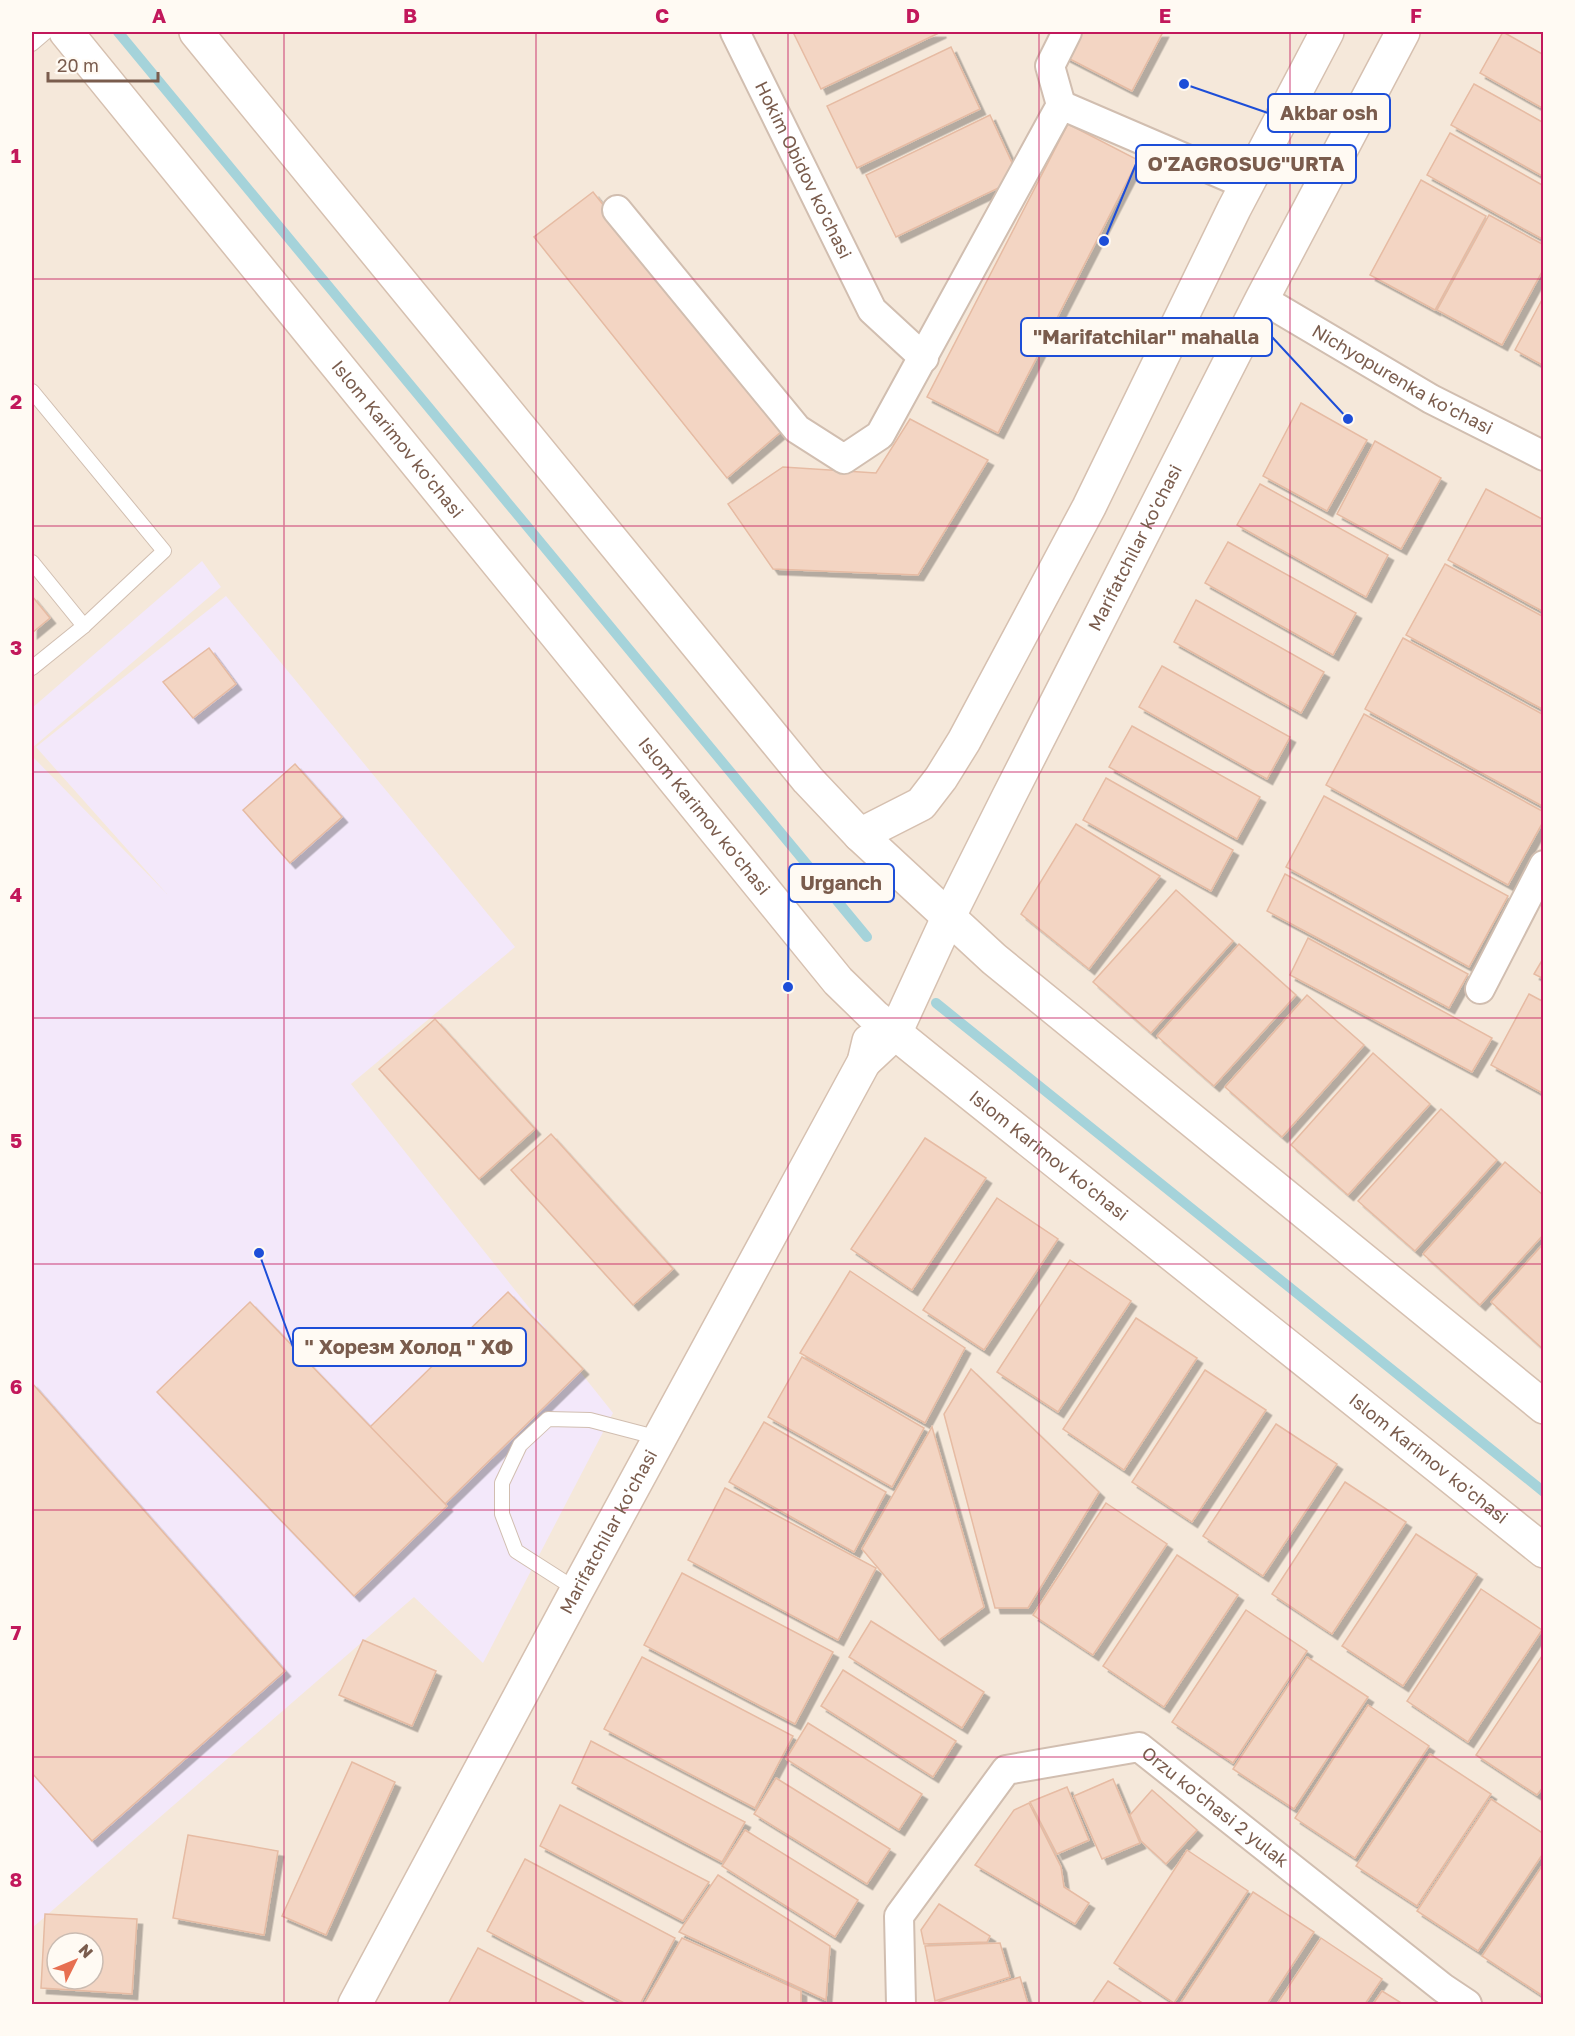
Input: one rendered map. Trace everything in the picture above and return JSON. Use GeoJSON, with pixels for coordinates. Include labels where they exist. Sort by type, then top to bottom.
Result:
{"type":"FeatureCollection","features":[{"type":"Feature","properties":{"kind":"main road","name":"Islom Karimov ko'chasi"},"geometry":{"type":"LineString","coordinates":[[66,32],[838,981],[885,1024],[1544,1551]]}},
{"type":"Feature","properties":{"kind":"main road"},"geometry":{"type":"LineString","coordinates":[[196,32],[808,780],[860,835],[994,959],[1544,1407]]}},
{"type":"Feature","properties":{"kind":"main road"},"geometry":{"type":"LineString","coordinates":[[860,835],[921,804],[941,778],[964,741],[1089,507],[1246,185],[1327,32]]}},
{"type":"Feature","properties":{"kind":"main road","name":"Marifatchilar ko'chasi"},"geometry":{"type":"LineString","coordinates":[[355,2004],[864,1062],[948,918],[1262,299],[1403,32]]}},
{"type":"Feature","properties":{"kind":"street","name":"Hokim Obidov ko'chasi"},"geometry":{"type":"LineString","coordinates":[[735,32],[872,310],[924,358]]}},
{"type":"Feature","properties":{"kind":"street"},"geometry":{"type":"LineString","coordinates":[[617,210],[797,429],[844,459],[880,435],[1061,105],[1050,66],[1067,32]]}},
{"type":"Feature","properties":{"kind":"street"},"geometry":{"type":"LineString","coordinates":[[1061,105],[1246,185]]}},
{"type":"Feature","properties":{"kind":"street","name":"Nichyopurenka ko'chasi"},"geometry":{"type":"LineString","coordinates":[[1262,299],[1431,399],[1544,456]]}},
{"type":"Feature","properties":{"kind":"street"},"geometry":{"type":"LineString","coordinates":[[1480,989],[1544,865]]}},
{"type":"Feature","properties":{"kind":"street","name":"Orzu ko'chasi 2 yulak"},"geometry":{"type":"LineString","coordinates":[[901,2004],[899,1916],[1006,1770],[1139,1747],[1443,1988],[1467,2004]]}},
{"type":"Feature","properties":{"kind":"lane"},"geometry":{"type":"LineString","coordinates":[[32,44],[46,32]]}},
{"type":"Feature","properties":{"kind":"lane"},"geometry":{"type":"LineString","coordinates":[[32,390],[164,551],[84,626],[32,669]]}},
{"type":"Feature","properties":{"kind":"lane"},"geometry":{"type":"LineString","coordinates":[[32,562],[84,626]]}},
{"type":"Feature","properties":{"kind":"lane"},"geometry":{"type":"LineString","coordinates":[[577,1590],[516,1551],[502,1514],[502,1483],[520,1445],[548,1419],[590,1420],[661,1439]]}},
{"type":"Feature","properties":{"kind":"shaded area"},"geometry":{"type":"Polygon","coordinates":[[[32,32],[1543,32],[1543,2004],[32,2004],[32,32]]]}},
{"type":"Feature","properties":{"kind":"shaded area"},"geometry":{"type":"Polygon","coordinates":[[[202,561],[221,587],[32,748],[32,708],[202,561]]]}},
{"type":"Feature","properties":{"kind":"shaded area"},"geometry":{"type":"Polygon","coordinates":[[[226,596],[515,947],[351,1084],[613,1413],[483,1663],[414,1597],[32,1928],[32,756],[167,894],[36,747],[226,596]]]}},
{"type":"Feature","properties":{"kind":"building"},"geometry":{"type":"Polygon","coordinates":[[[793,32],[941,32],[821,89],[793,32]]]}},
{"type":"Feature","properties":{"kind":"building"},"geometry":{"type":"Polygon","coordinates":[[[1074,32],[1163,32],[1132,91],[1062,55],[1074,32]]]}},
{"type":"Feature","properties":{"kind":"building"},"geometry":{"type":"Polygon","coordinates":[[[1503,32],[1544,55],[1544,109],[1480,73],[1503,32]]]}},
{"type":"Feature","properties":{"kind":"building"},"geometry":{"type":"Polygon","coordinates":[[[951,47],[980,109],[857,168],[827,106],[951,47]]]}},
{"type":"Feature","properties":{"kind":"building"},"geometry":{"type":"Polygon","coordinates":[[[1474,84],[1544,123],[1544,177],[1451,125],[1474,84]]]}},
{"type":"Feature","properties":{"kind":"building"},"geometry":{"type":"Polygon","coordinates":[[[990,115],[1019,178],[896,237],[866,175],[990,115]]]}},
{"type":"Feature","properties":{"kind":"building"},"geometry":{"type":"Polygon","coordinates":[[[1068,124],[1138,160],[998,433],[927,397],[1068,124]]]}},
{"type":"Feature","properties":{"kind":"building"},"geometry":{"type":"Polygon","coordinates":[[[1450,133],[1544,186],[1544,240],[1427,175],[1450,133]]]}},
{"type":"Feature","properties":{"kind":"building"},"geometry":{"type":"Polygon","coordinates":[[[1421,180],[1486,216],[1435,310],[1370,275],[1421,180]]]}},
{"type":"Feature","properties":{"kind":"building"},"geometry":{"type":"Polygon","coordinates":[[[593,192],[782,431],[727,478],[534,237],[593,192]]]}},
{"type":"Feature","properties":{"kind":"building"},"geometry":{"type":"Polygon","coordinates":[[[1489,215],[1544,245],[1544,268],[1502,345],[1437,310],[1489,215]]]}},
{"type":"Feature","properties":{"kind":"building"},"geometry":{"type":"Polygon","coordinates":[[[1544,296],[1544,366],[1515,350],[1544,296]]]}},
{"type":"Feature","properties":{"kind":"building"},"geometry":{"type":"Polygon","coordinates":[[[1301,403],[1367,440],[1327,511],[1263,476],[1301,403]]]}},
{"type":"Feature","properties":{"kind":"building"},"geometry":{"type":"Polygon","coordinates":[[[910,419],[988,460],[918,575],[773,569],[728,504],[783,467],[876,473],[910,419]]]}},
{"type":"Feature","properties":{"kind":"building"},"geometry":{"type":"Polygon","coordinates":[[[1375,441],[1441,478],[1401,549],[1337,514],[1375,441]]]}},
{"type":"Feature","properties":{"kind":"building"},"geometry":{"type":"Polygon","coordinates":[[[1260,484],[1388,555],[1366,597],[1237,525],[1260,484]]]}},
{"type":"Feature","properties":{"kind":"building"},"geometry":{"type":"Polygon","coordinates":[[[1486,489],[1544,520],[1544,612],[1448,560],[1486,489]]]}},
{"type":"Feature","properties":{"kind":"building"},"geometry":{"type":"Polygon","coordinates":[[[1228,542],[1356,613],[1333,655],[1205,583],[1228,542]]]}},
{"type":"Feature","properties":{"kind":"building"},"geometry":{"type":"Polygon","coordinates":[[[1445,564],[1544,617],[1544,710],[1406,635],[1445,564]]]}},
{"type":"Feature","properties":{"kind":"building"},"geometry":{"type":"Polygon","coordinates":[[[32,596],[50,618],[32,633],[32,596]]]}},
{"type":"Feature","properties":{"kind":"building"},"geometry":{"type":"Polygon","coordinates":[[[1196,600],[1324,672],[1301,713],[1174,642],[1196,600]]]}},
{"type":"Feature","properties":{"kind":"building"},"geometry":{"type":"Polygon","coordinates":[[[1403,638],[1544,715],[1544,807],[1365,709],[1403,638]]]}},
{"type":"Feature","properties":{"kind":"building"},"geometry":{"type":"Polygon","coordinates":[[[209,648],[236,684],[193,718],[163,682],[209,648]]]}},
{"type":"Feature","properties":{"kind":"building"},"geometry":{"type":"Polygon","coordinates":[[[1162,666],[1290,737],[1267,779],[1139,707],[1162,666]]]}},
{"type":"Feature","properties":{"kind":"building"},"geometry":{"type":"Polygon","coordinates":[[[1364,714],[1544,812],[1544,820],[1508,885],[1326,785],[1364,714]]]}},
{"type":"Feature","properties":{"kind":"building"},"geometry":{"type":"Polygon","coordinates":[[[1132,726],[1260,797],[1237,839],[1109,767],[1132,726]]]}},
{"type":"Feature","properties":{"kind":"building"},"geometry":{"type":"Polygon","coordinates":[[[295,764],[342,817],[290,863],[243,810],[295,764]]]}},
{"type":"Feature","properties":{"kind":"building"},"geometry":{"type":"Polygon","coordinates":[[[1106,778],[1233,850],[1211,891],[1083,820],[1106,778]]]}},
{"type":"Feature","properties":{"kind":"building"},"geometry":{"type":"Polygon","coordinates":[[[1324,796],[1508,896],[1469,967],[1286,867],[1324,796]]]}},
{"type":"Feature","properties":{"kind":"building"},"geometry":{"type":"Polygon","coordinates":[[[1076,824],[1160,876],[1089,969],[1021,914],[1076,824]]]}},
{"type":"Feature","properties":{"kind":"building"},"geometry":{"type":"Polygon","coordinates":[[[1285,874],[1468,974],[1449,1008],[1267,911],[1285,874]]]}},
{"type":"Feature","properties":{"kind":"building"},"geometry":{"type":"Polygon","coordinates":[[[1176,890],[1233,941],[1151,1033],[1093,982],[1176,890]]]}},
{"type":"Feature","properties":{"kind":"building"},"geometry":{"type":"Polygon","coordinates":[[[1308,938],[1492,1038],[1472,1072],[1290,975],[1308,938]]]}},
{"type":"Feature","properties":{"kind":"building"},"geometry":{"type":"Polygon","coordinates":[[[1239,944],[1296,995],[1214,1086],[1157,1036],[1239,944]]]}},
{"type":"Feature","properties":{"kind":"building"},"geometry":{"type":"Polygon","coordinates":[[[1544,957],[1544,979],[1534,974],[1544,957]]]}},
{"type":"Feature","properties":{"kind":"building"},"geometry":{"type":"Polygon","coordinates":[[[1529,994],[1544,1002],[1544,1094],[1491,1065],[1529,994]]]}},
{"type":"Feature","properties":{"kind":"building"},"geometry":{"type":"Polygon","coordinates":[[[1307,995],[1364,1045],[1282,1137],[1225,1087],[1307,995]]]}},
{"type":"Feature","properties":{"kind":"building"},"geometry":{"type":"Polygon","coordinates":[[[435,1019],[535,1129],[479,1179],[379,1069],[435,1019]]]}},
{"type":"Feature","properties":{"kind":"building"},"geometry":{"type":"Polygon","coordinates":[[[1373,1053],[1430,1104],[1348,1195],[1291,1145],[1373,1053]]]}},
{"type":"Feature","properties":{"kind":"building"},"geometry":{"type":"Polygon","coordinates":[[[1441,1109],[1497,1160],[1415,1251],[1358,1201],[1441,1109]]]}},
{"type":"Feature","properties":{"kind":"building"},"geometry":{"type":"Polygon","coordinates":[[[551,1134],[673,1269],[633,1305],[511,1170],[551,1134]]]}},
{"type":"Feature","properties":{"kind":"building"},"geometry":{"type":"Polygon","coordinates":[[[925,1138],[986,1178],[912,1290],[851,1249],[925,1138]]]}},
{"type":"Feature","properties":{"kind":"building"},"geometry":{"type":"Polygon","coordinates":[[[1505,1162],[1544,1196],[1544,1234],[1480,1305],[1423,1254],[1505,1162]]]}},
{"type":"Feature","properties":{"kind":"building"},"geometry":{"type":"Polygon","coordinates":[[[997,1198],[1058,1239],[984,1350],[923,1310],[997,1198]]]}},
{"type":"Feature","properties":{"kind":"building"},"geometry":{"type":"Polygon","coordinates":[[[1544,1243],[1544,1350],[1491,1302],[1544,1243]]]}},
{"type":"Feature","properties":{"kind":"building"},"geometry":{"type":"Polygon","coordinates":[[[1070,1260],[1131,1301],[1058,1412],[997,1372],[1070,1260]]]}},
{"type":"Feature","properties":{"kind":"building"},"geometry":{"type":"Polygon","coordinates":[[[850,1271],[965,1348],[925,1423],[800,1353],[850,1271]]]}},
{"type":"Feature","properties":{"kind":"building"},"geometry":{"type":"Polygon","coordinates":[[[508,1292],[583,1369],[445,1504],[370,1427],[508,1292]]]}},
{"type":"Feature","properties":{"kind":"building"},"geometry":{"type":"Polygon","coordinates":[[[250,1302],[447,1506],[354,1596],[157,1392],[250,1302]]]}},
{"type":"Feature","properties":{"kind":"building"},"geometry":{"type":"Polygon","coordinates":[[[1136,1318],[1197,1358],[1124,1470],[1063,1429],[1136,1318]]]}},
{"type":"Feature","properties":{"kind":"building"},"geometry":{"type":"Polygon","coordinates":[[[802,1357],[924,1428],[892,1487],[768,1417],[802,1357]]]}},
{"type":"Feature","properties":{"kind":"building"},"geometry":{"type":"Polygon","coordinates":[[[971,1369],[1099,1492],[1028,1608],[995,1608],[944,1414],[971,1369]]]}},
{"type":"Feature","properties":{"kind":"building"},"geometry":{"type":"Polygon","coordinates":[[[1205,1370],[1266,1410],[1192,1522],[1132,1482],[1205,1370]]]}},
{"type":"Feature","properties":{"kind":"building"},"geometry":{"type":"Polygon","coordinates":[[[32,1383],[285,1671],[92,1841],[32,1773],[32,1383]]]}},
{"type":"Feature","properties":{"kind":"building"},"geometry":{"type":"Polygon","coordinates":[[[764,1422],[886,1492],[854,1552],[729,1482],[764,1422]]]}},
{"type":"Feature","properties":{"kind":"building"},"geometry":{"type":"Polygon","coordinates":[[[1276,1424],[1337,1464],[1263,1576],[1203,1536],[1276,1424]]]}},
{"type":"Feature","properties":{"kind":"building"},"geometry":{"type":"Polygon","coordinates":[[[932,1427],[984,1607],[939,1640],[862,1549],[932,1427]]]}},
{"type":"Feature","properties":{"kind":"building"},"geometry":{"type":"Polygon","coordinates":[[[1345,1482],[1406,1522],[1332,1634],[1272,1594],[1345,1482]]]}},
{"type":"Feature","properties":{"kind":"building"},"geometry":{"type":"Polygon","coordinates":[[[725,1488],[876,1568],[838,1640],[688,1560],[725,1488]]]}},
{"type":"Feature","properties":{"kind":"building"},"geometry":{"type":"Polygon","coordinates":[[[1106,1503],[1167,1544],[1093,1655],[1033,1615],[1106,1503]]]}},
{"type":"Feature","properties":{"kind":"building"},"geometry":{"type":"Polygon","coordinates":[[[1416,1534],[1477,1574],[1403,1686],[1342,1646],[1416,1534]]]}},
{"type":"Feature","properties":{"kind":"building"},"geometry":{"type":"Polygon","coordinates":[[[1177,1555],[1238,1595],[1164,1707],[1103,1666],[1177,1555]]]}},
{"type":"Feature","properties":{"kind":"building"},"geometry":{"type":"Polygon","coordinates":[[[682,1573],[833,1652],[795,1724],[644,1645],[682,1573]]]}},
{"type":"Feature","properties":{"kind":"building"},"geometry":{"type":"Polygon","coordinates":[[[1481,1589],[1542,1630],[1468,1742],[1407,1701],[1481,1589]]]}},
{"type":"Feature","properties":{"kind":"building"},"geometry":{"type":"Polygon","coordinates":[[[1246,1610],[1307,1651],[1233,1763],[1172,1722],[1246,1610]]]}},
{"type":"Feature","properties":{"kind":"building"},"geometry":{"type":"Polygon","coordinates":[[[871,1621],[984,1692],[962,1728],[849,1657],[871,1621]]]}},
{"type":"Feature","properties":{"kind":"building"},"geometry":{"type":"Polygon","coordinates":[[[363,1640],[436,1671],[412,1726],[339,1695],[363,1640]]]}},
{"type":"Feature","properties":{"kind":"building"},"geometry":{"type":"Polygon","coordinates":[[[1544,1653],[1544,1786],[1537,1795],[1476,1755],[1544,1653]]]}},
{"type":"Feature","properties":{"kind":"building"},"geometry":{"type":"Polygon","coordinates":[[[642,1657],[793,1736],[755,1808],[604,1729],[642,1657]]]}},
{"type":"Feature","properties":{"kind":"building"},"geometry":{"type":"Polygon","coordinates":[[[1307,1657],[1368,1697],[1294,1809],[1233,1769],[1307,1657]]]}},
{"type":"Feature","properties":{"kind":"building"},"geometry":{"type":"Polygon","coordinates":[[[843,1670],[956,1741],[933,1777],[821,1706],[843,1670]]]}},
{"type":"Feature","properties":{"kind":"building"},"geometry":{"type":"Polygon","coordinates":[[[1368,1705],[1429,1746],[1355,1858],[1295,1818],[1368,1705]]]}},
{"type":"Feature","properties":{"kind":"building"},"geometry":{"type":"Polygon","coordinates":[[[808,1723],[922,1794],[899,1830],[786,1759],[808,1723]]]}},
{"type":"Feature","properties":{"kind":"building"},"geometry":{"type":"Polygon","coordinates":[[[591,1741],[745,1822],[722,1862],[572,1783],[591,1741]]]}},
{"type":"Feature","properties":{"kind":"building"},"geometry":{"type":"Polygon","coordinates":[[[1430,1754],[1491,1794],[1417,1906],[1356,1866],[1430,1754]]]}},
{"type":"Feature","properties":{"kind":"building"},"geometry":{"type":"Polygon","coordinates":[[[352,1762],[395,1782],[326,1935],[282,1916],[352,1762]]]}},
{"type":"Feature","properties":{"kind":"building"},"geometry":{"type":"Polygon","coordinates":[[[776,1778],[890,1849],[867,1884],[754,1814],[776,1778]]]}},
{"type":"Feature","properties":{"kind":"building"},"geometry":{"type":"Polygon","coordinates":[[[1113,1779],[1140,1843],[1102,1859],[1074,1796],[1113,1779]]]}},
{"type":"Feature","properties":{"kind":"building"},"geometry":{"type":"Polygon","coordinates":[[[1067,1787],[1089,1840],[1057,1854],[1030,1802],[1067,1787]]]}},
{"type":"Feature","properties":{"kind":"building"},"geometry":{"type":"Polygon","coordinates":[[[1152,1790],[1197,1830],[1166,1864],[1141,1841],[1130,1815],[1152,1790]]]}},
{"type":"Feature","properties":{"kind":"building"},"geometry":{"type":"Polygon","coordinates":[[[1491,1799],[1544,1834],[1544,1852],[1478,1951],[1417,1911],[1491,1799]]]}},
{"type":"Feature","properties":{"kind":"building"},"geometry":{"type":"Polygon","coordinates":[[[1029,1803],[1061,1867],[1064,1887],[1089,1903],[1075,1924],[975,1865],[1014,1810],[1029,1803]]]}},
{"type":"Feature","properties":{"kind":"building"},"geometry":{"type":"Polygon","coordinates":[[[560,1805],[709,1882],[683,1921],[540,1846],[560,1805]]]}},
{"type":"Feature","properties":{"kind":"building"},"geometry":{"type":"Polygon","coordinates":[[[745,1830],[858,1900],[835,1937],[722,1866],[745,1830]]]}},
{"type":"Feature","properties":{"kind":"building"},"geometry":{"type":"Polygon","coordinates":[[[188,1835],[278,1851],[264,1935],[173,1918],[188,1835]]]}},
{"type":"Feature","properties":{"kind":"building"},"geometry":{"type":"Polygon","coordinates":[[[1187,1850],[1248,1891],[1174,2003],[1114,1963],[1187,1850]]]}},
{"type":"Feature","properties":{"kind":"building"},"geometry":{"type":"Polygon","coordinates":[[[525,1859],[675,1938],[640,2004],[626,2004],[487,1931],[525,1859]]]}},
{"type":"Feature","properties":{"kind":"building"},"geometry":{"type":"Polygon","coordinates":[[[1544,1863],[1544,1995],[1543,1996],[1482,1956],[1544,1863]]]}},
{"type":"Feature","properties":{"kind":"building"},"geometry":{"type":"Polygon","coordinates":[[[718,1875],[830,1946],[826,2000],[679,1932],[718,1875]]]}},
{"type":"Feature","properties":{"kind":"building"},"geometry":{"type":"Polygon","coordinates":[[[1253,1892],[1314,1932],[1267,2004],[1180,2004],[1253,1892]]]}},
{"type":"Feature","properties":{"kind":"building"},"geometry":{"type":"Polygon","coordinates":[[[939,1904],[990,1936],[987,1942],[924,1944],[921,1930],[939,1904]]]}},
{"type":"Feature","properties":{"kind":"building"},"geometry":{"type":"Polygon","coordinates":[[[45,1914],[137,1919],[132,1994],[86,1991],[105,1991],[105,1931],[45,1931],[45,1988],[41,1988],[45,1914]]]}},
{"type":"Feature","properties":{"kind":"building"},"geometry":{"type":"Polygon","coordinates":[[[682,1938],[801,1991],[801,2004],[644,2004],[682,1938]]]}},
{"type":"Feature","properties":{"kind":"building"},"geometry":{"type":"Polygon","coordinates":[[[1321,1938],[1382,1979],[1365,2004],[1277,2004],[1321,1938]]]}},
{"type":"Feature","properties":{"kind":"building"},"geometry":{"type":"Polygon","coordinates":[[[1000,1943],[1010,1977],[935,2001],[925,1946],[1000,1943]]]}},
{"type":"Feature","properties":{"kind":"building"},"geometry":{"type":"Polygon","coordinates":[[[478,1948],[587,2004],[448,2004],[478,1948]]]}},
{"type":"Feature","properties":{"kind":"building"},"geometry":{"type":"Polygon","coordinates":[[[1020,1977],[1028,2004],[935,2004],[935,2003],[1020,1977]]]}},
{"type":"Feature","properties":{"kind":"building"},"geometry":{"type":"Polygon","coordinates":[[[1108,1981],[1144,2004],[1092,2004],[1108,1981]]]}},
{"type":"Feature","properties":{"kind":"building"},"geometry":{"type":"Polygon","coordinates":[[[1382,1991],[1403,2004],[1373,2004],[1382,1991]]]}},
{"type":"Feature","properties":{"kind":"waterway"},"geometry":{"type":"LineString","coordinates":[[118,32],[867,937]]}},
{"type":"Feature","properties":{"kind":"waterway"},"geometry":{"type":"LineString","coordinates":[[936,1003],[1544,1492]]}},
{"type":"Feature","properties":{"kind":"place","name":"Akbar osh"},"geometry":{"type":"Point","coordinates":[1184,84]}},
{"type":"Feature","properties":{"kind":"place","name":"O'ZAGROSUG\"URTA"},"geometry":{"type":"Point","coordinates":[1104,241]}},
{"type":"Feature","properties":{"kind":"place","name":"\"Marifatchilar\" mahalla"},"geometry":{"type":"Point","coordinates":[1348,419]}},
{"type":"Feature","properties":{"kind":"place","name":"Urganch"},"geometry":{"type":"Point","coordinates":[788,987]}},
{"type":"Feature","properties":{"kind":"place","name":"\" Хорезм Холод \" ХФ"},"geometry":{"type":"Point","coordinates":[259,1253]}}]}
